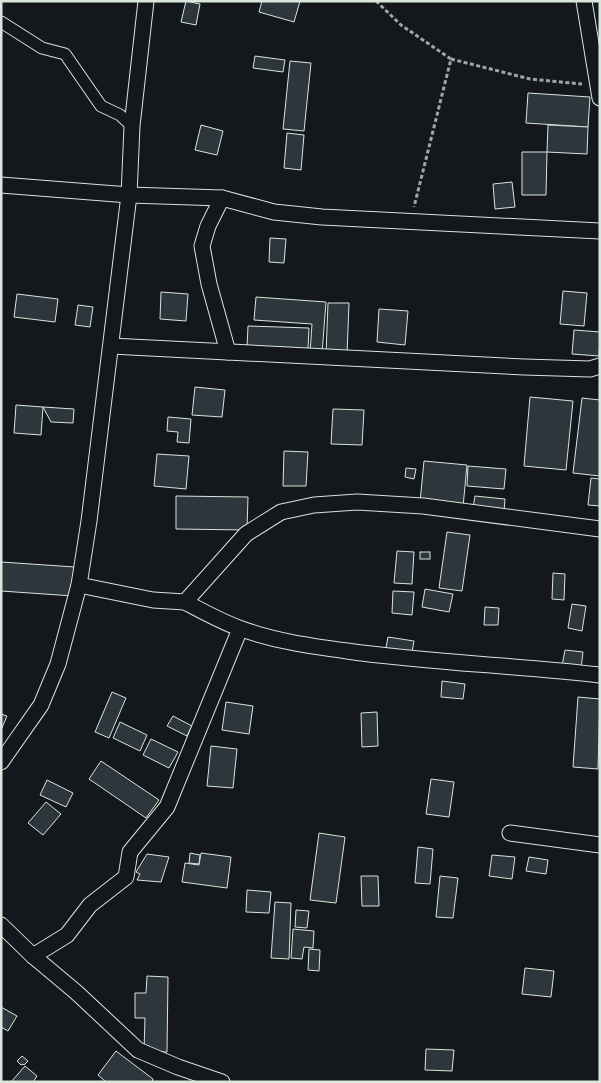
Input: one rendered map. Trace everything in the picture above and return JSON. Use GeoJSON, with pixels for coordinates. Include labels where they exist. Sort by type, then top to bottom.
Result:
{"type":"FeatureCollection","features":[{"type":"Feature","properties":{"kind":"street"},"geometry":{"type":"LineString","coordinates":[[1,762],[41,705],[58,664],[79,585],[89,521],[129,195],[132,126],[146,1]]}},
{"type":"Feature","properties":{"kind":"street"},"geometry":{"type":"LineString","coordinates":[[584,1],[597,67],[598,92]]}},
{"type":"Feature","properties":{"kind":"street"},"geometry":{"type":"LineString","coordinates":[[1,22],[42,48],[65,54],[101,106],[120,115],[132,126]]}},
{"type":"Feature","properties":{"kind":"street"},"geometry":{"type":"LineString","coordinates":[[1,185],[129,195],[222,198],[274,212],[322,217],[600,231]]}},
{"type":"Feature","properties":{"kind":"street"},"geometry":{"type":"LineString","coordinates":[[222,198],[208,226],[202,246],[209,284],[228,352]]}},
{"type":"Feature","properties":{"kind":"street"},"geometry":{"type":"LineString","coordinates":[[111,346],[524,367],[590,369],[600,366]]}},
{"type":"Feature","properties":{"kind":"street"},"geometry":{"type":"LineString","coordinates":[[184,602],[197,590],[246,534],[280,512],[314,505],[358,502],[423,506],[600,529]]}},
{"type":"Feature","properties":{"kind":"street"},"geometry":{"type":"LineString","coordinates":[[79,585],[154,600],[184,602],[240,629],[294,643],[395,658],[539,668],[600,675]]}},
{"type":"Feature","properties":{"kind":"street"},"geometry":{"type":"LineString","coordinates":[[33,956],[67,936],[90,905],[126,877],[130,852],[167,807],[240,629]]}},
{"type":"Feature","properties":{"kind":"street"},"geometry":{"type":"LineString","coordinates":[[510,833],[600,845]]}},
{"type":"Feature","properties":{"kind":"street"},"geometry":{"type":"LineString","coordinates":[[1,925],[138,1050],[178,1067],[222,1082]]}},
{"type":"Feature","properties":{"kind":"path"},"geometry":{"type":"LineString","coordinates":[[376,1],[401,25],[451,59],[530,79],[598,92]]}},
{"type":"Feature","properties":{"kind":"path"},"geometry":{"type":"LineString","coordinates":[[410,222],[451,59]]}},
{"type":"Feature","properties":{"kind":"building"},"geometry":{"type":"Polygon","coordinates":[[[186,1],[200,4],[196,25],[181,22],[186,1]]]}},
{"type":"Feature","properties":{"kind":"building"},"geometry":{"type":"Polygon","coordinates":[[[262,1],[300,1],[294,22],[259,12],[262,1]]]}},
{"type":"Feature","properties":{"kind":"building"},"geometry":{"type":"Polygon","coordinates":[[[255,56],[285,60],[283,72],[253,68],[255,56]]]}},
{"type":"Feature","properties":{"kind":"building"},"geometry":{"type":"Polygon","coordinates":[[[290,61],[311,63],[304,131],[283,129],[290,61]]]}},
{"type":"Feature","properties":{"kind":"building"},"geometry":{"type":"Polygon","coordinates":[[[528,93],[590,97],[588,127],[526,123],[528,93]]]}},
{"type":"Feature","properties":{"kind":"building"},"geometry":{"type":"Polygon","coordinates":[[[201,125],[223,131],[217,155],[195,150],[201,125]]]}},
{"type":"Feature","properties":{"kind":"building"},"geometry":{"type":"Polygon","coordinates":[[[548,125],[588,127],[587,154],[547,152],[548,125]]]}},
{"type":"Feature","properties":{"kind":"building"},"geometry":{"type":"Polygon","coordinates":[[[287,133],[304,135],[301,170],[284,168],[287,133]]]}},
{"type":"Feature","properties":{"kind":"building"},"geometry":{"type":"Polygon","coordinates":[[[522,152],[547,152],[546,195],[522,195],[522,152]]]}},
{"type":"Feature","properties":{"kind":"building"},"geometry":{"type":"Polygon","coordinates":[[[512,182],[515,207],[495,209],[493,184],[512,182]]]}},
{"type":"Feature","properties":{"kind":"building"},"geometry":{"type":"Polygon","coordinates":[[[270,238],[286,239],[284,263],[269,262],[270,238]]]}},
{"type":"Feature","properties":{"kind":"building"},"geometry":{"type":"Polygon","coordinates":[[[563,291],[587,293],[584,326],[560,324],[563,291]]]}},
{"type":"Feature","properties":{"kind":"building"},"geometry":{"type":"Polygon","coordinates":[[[161,292],[188,294],[186,321],[160,319],[161,292]]]}},
{"type":"Feature","properties":{"kind":"building"},"geometry":{"type":"Polygon","coordinates":[[[17,294],[58,299],[55,322],[14,317],[17,294]]]}},
{"type":"Feature","properties":{"kind":"building"},"geometry":{"type":"Polygon","coordinates":[[[256,297],[326,302],[322,354],[310,353],[312,324],[254,320],[256,297]]]}},
{"type":"Feature","properties":{"kind":"building"},"geometry":{"type":"Polygon","coordinates":[[[328,303],[349,303],[347,355],[326,354],[328,303]]]}},
{"type":"Feature","properties":{"kind":"building"},"geometry":{"type":"Polygon","coordinates":[[[78,305],[93,307],[90,327],[75,325],[78,305]]]}},
{"type":"Feature","properties":{"kind":"building"},"geometry":{"type":"Polygon","coordinates":[[[379,309],[408,311],[405,345],[377,342],[379,309]]]}},
{"type":"Feature","properties":{"kind":"building"},"geometry":{"type":"Polygon","coordinates":[[[248,326],[309,328],[308,349],[247,347],[248,326]]]}},
{"type":"Feature","properties":{"kind":"building"},"geometry":{"type":"Polygon","coordinates":[[[574,330],[600,332],[599,356],[572,354],[574,330]]]}},
{"type":"Feature","properties":{"kind":"building"},"geometry":{"type":"Polygon","coordinates":[[[195,387],[225,390],[222,417],[192,415],[195,387]]]}},
{"type":"Feature","properties":{"kind":"building"},"geometry":{"type":"Polygon","coordinates":[[[530,397],[573,401],[566,470],[524,466],[530,397]]]}},
{"type":"Feature","properties":{"kind":"building"},"geometry":{"type":"Polygon","coordinates":[[[582,398],[600,400],[600,476],[573,473],[582,398]]]}},
{"type":"Feature","properties":{"kind":"building"},"geometry":{"type":"Polygon","coordinates":[[[16,405],[43,407],[41,435],[14,433],[16,405]]]}},
{"type":"Feature","properties":{"kind":"building"},"geometry":{"type":"Polygon","coordinates":[[[43,407],[74,409],[73,423],[51,422],[43,407]]]}},
{"type":"Feature","properties":{"kind":"building"},"geometry":{"type":"Polygon","coordinates":[[[333,409],[364,410],[362,445],[331,444],[333,409]]]}},
{"type":"Feature","properties":{"kind":"building"},"geometry":{"type":"Polygon","coordinates":[[[168,417],[191,419],[189,443],[177,442],[178,432],[167,431],[168,417]]]}},
{"type":"Feature","properties":{"kind":"building"},"geometry":{"type":"Polygon","coordinates":[[[284,451],[308,452],[306,486],[283,486],[284,451]]]}},
{"type":"Feature","properties":{"kind":"building"},"geometry":{"type":"Polygon","coordinates":[[[157,454],[189,456],[186,489],[154,486],[157,454]]]}},
{"type":"Feature","properties":{"kind":"building"},"geometry":{"type":"Polygon","coordinates":[[[424,461],[467,465],[463,507],[420,502],[424,461]]]}},
{"type":"Feature","properties":{"kind":"building"},"geometry":{"type":"Polygon","coordinates":[[[468,466],[506,469],[504,489],[467,486],[468,466]]]}},
{"type":"Feature","properties":{"kind":"building"},"geometry":{"type":"Polygon","coordinates":[[[406,468],[416,469],[414,479],[405,477],[406,468]]]}},
{"type":"Feature","properties":{"kind":"building"},"geometry":{"type":"Polygon","coordinates":[[[591,478],[600,479],[600,506],[588,505],[591,478]]]}},
{"type":"Feature","properties":{"kind":"building"},"geometry":{"type":"Polygon","coordinates":[[[176,496],[248,497],[247,530],[176,529],[176,496]]]}},
{"type":"Feature","properties":{"kind":"building"},"geometry":{"type":"Polygon","coordinates":[[[475,496],[505,499],[504,511],[473,508],[475,496]]]}},
{"type":"Feature","properties":{"kind":"building"},"geometry":{"type":"Polygon","coordinates":[[[447,532],[470,535],[462,591],[439,588],[447,532]]]}},
{"type":"Feature","properties":{"kind":"building"},"geometry":{"type":"Polygon","coordinates":[[[397,551],[414,552],[412,584],[394,583],[397,551]]]}},
{"type":"Feature","properties":{"kind":"building"},"geometry":{"type":"Polygon","coordinates":[[[420,552],[430,552],[430,559],[420,559],[420,552]]]}},
{"type":"Feature","properties":{"kind":"building"},"geometry":{"type":"Polygon","coordinates":[[[1,562],[75,567],[73,596],[1,591],[1,562]]]}},
{"type":"Feature","properties":{"kind":"building"},"geometry":{"type":"Polygon","coordinates":[[[553,573],[565,574],[564,600],[552,599],[553,573]]]}},
{"type":"Feature","properties":{"kind":"building"},"geometry":{"type":"Polygon","coordinates":[[[425,589],[453,594],[449,612],[422,607],[425,589]]]}},
{"type":"Feature","properties":{"kind":"building"},"geometry":{"type":"Polygon","coordinates":[[[393,591],[414,592],[412,615],[392,613],[393,591]]]}},
{"type":"Feature","properties":{"kind":"building"},"geometry":{"type":"Polygon","coordinates":[[[572,604],[586,606],[582,631],[568,628],[572,604]]]}},
{"type":"Feature","properties":{"kind":"building"},"geometry":{"type":"Polygon","coordinates":[[[485,607],[499,608],[498,625],[484,625],[485,607]]]}},
{"type":"Feature","properties":{"kind":"building"},"geometry":{"type":"Polygon","coordinates":[[[388,637],[414,641],[411,658],[385,653],[388,637]]]}},
{"type":"Feature","properties":{"kind":"building"},"geometry":{"type":"Polygon","coordinates":[[[565,650],[583,652],[581,669],[562,666],[565,650]]]}},
{"type":"Feature","properties":{"kind":"building"},"geometry":{"type":"Polygon","coordinates":[[[442,681],[465,684],[463,699],[441,697],[442,681]]]}},
{"type":"Feature","properties":{"kind":"building"},"geometry":{"type":"Polygon","coordinates":[[[112,692],[126,698],[109,738],[95,732],[112,692]]]}},
{"type":"Feature","properties":{"kind":"building"},"geometry":{"type":"Polygon","coordinates":[[[578,697],[600,699],[598,769],[573,767],[578,697]]]}},
{"type":"Feature","properties":{"kind":"building"},"geometry":{"type":"Polygon","coordinates":[[[226,702],[253,706],[249,734],[222,730],[226,702]]]}},
{"type":"Feature","properties":{"kind":"building"},"geometry":{"type":"Polygon","coordinates":[[[377,712],[378,746],[362,747],[361,713],[377,712]]]}},
{"type":"Feature","properties":{"kind":"building"},"geometry":{"type":"Polygon","coordinates":[[[1,714],[7,716],[1,730],[1,714]]]}},
{"type":"Feature","properties":{"kind":"building"},"geometry":{"type":"Polygon","coordinates":[[[173,716],[192,726],[187,736],[167,726],[173,716]]]}},
{"type":"Feature","properties":{"kind":"building"},"geometry":{"type":"Polygon","coordinates":[[[120,722],[147,735],[140,751],[113,738],[120,722]]]}},
{"type":"Feature","properties":{"kind":"building"},"geometry":{"type":"Polygon","coordinates":[[[151,739],[178,752],[169,768],[143,755],[151,739]]]}},
{"type":"Feature","properties":{"kind":"building"},"geometry":{"type":"Polygon","coordinates":[[[211,746],[237,749],[233,788],[207,786],[211,746]]]}},
{"type":"Feature","properties":{"kind":"building"},"geometry":{"type":"Polygon","coordinates":[[[101,761],[159,800],[146,818],[89,779],[101,761]]]}},
{"type":"Feature","properties":{"kind":"building"},"geometry":{"type":"Polygon","coordinates":[[[431,779],[454,782],[449,817],[426,814],[431,779]]]}},
{"type":"Feature","properties":{"kind":"building"},"geometry":{"type":"Polygon","coordinates":[[[47,780],[73,793],[66,807],[40,795],[47,780]]]}},
{"type":"Feature","properties":{"kind":"building"},"geometry":{"type":"Polygon","coordinates":[[[46,802],[61,814],[43,835],[28,823],[46,802]]]}},
{"type":"Feature","properties":{"kind":"building"},"geometry":{"type":"Polygon","coordinates":[[[319,833],[345,837],[336,903],[310,900],[319,833]]]}},
{"type":"Feature","properties":{"kind":"building"},"geometry":{"type":"Polygon","coordinates":[[[418,847],[433,849],[430,884],[415,883],[418,847]]]}},
{"type":"Feature","properties":{"kind":"building"},"geometry":{"type":"Polygon","coordinates":[[[190,853],[200,855],[199,864],[189,863],[190,853]]]}},
{"type":"Feature","properties":{"kind":"building"},"geometry":{"type":"Polygon","coordinates":[[[201,853],[231,857],[227,888],[182,882],[185,863],[199,865],[201,853]]]}},
{"type":"Feature","properties":{"kind":"building"},"geometry":{"type":"Polygon","coordinates":[[[147,854],[169,857],[161,882],[137,880],[140,874],[136,872],[147,854]]]}},
{"type":"Feature","properties":{"kind":"building"},"geometry":{"type":"Polygon","coordinates":[[[492,855],[515,857],[512,879],[489,876],[492,855]]]}},
{"type":"Feature","properties":{"kind":"building"},"geometry":{"type":"Polygon","coordinates":[[[529,857],[548,860],[546,874],[526,871],[529,857]]]}},
{"type":"Feature","properties":{"kind":"building"},"geometry":{"type":"Polygon","coordinates":[[[361,876],[378,876],[379,906],[362,906],[361,876]]]}},
{"type":"Feature","properties":{"kind":"building"},"geometry":{"type":"Polygon","coordinates":[[[440,876],[458,878],[453,918],[436,917],[440,876]]]}},
{"type":"Feature","properties":{"kind":"building"},"geometry":{"type":"Polygon","coordinates":[[[247,890],[271,892],[269,913],[246,912],[247,890]]]}},
{"type":"Feature","properties":{"kind":"building"},"geometry":{"type":"Polygon","coordinates":[[[275,902],[291,903],[289,959],[271,958],[275,902]]]}},
{"type":"Feature","properties":{"kind":"building"},"geometry":{"type":"Polygon","coordinates":[[[296,910],[309,911],[307,928],[295,927],[296,910]]]}},
{"type":"Feature","properties":{"kind":"building"},"geometry":{"type":"Polygon","coordinates":[[[293,929],[314,931],[313,948],[304,947],[302,959],[291,958],[293,929]]]}},
{"type":"Feature","properties":{"kind":"building"},"geometry":{"type":"Polygon","coordinates":[[[309,949],[320,950],[319,971],[308,970],[309,949]]]}},
{"type":"Feature","properties":{"kind":"building"},"geometry":{"type":"Polygon","coordinates":[[[525,968],[554,971],[551,997],[522,994],[525,968]]]}},
{"type":"Feature","properties":{"kind":"building"},"geometry":{"type":"Polygon","coordinates":[[[147,976],[168,977],[167,1052],[144,1051],[145,1018],[135,1018],[135,993],[146,993],[147,976]]]}},
{"type":"Feature","properties":{"kind":"building"},"geometry":{"type":"Polygon","coordinates":[[[1,1007],[17,1016],[8,1031],[1,1027],[1,1007]]]}},
{"type":"Feature","properties":{"kind":"building"},"geometry":{"type":"Polygon","coordinates":[[[426,1049],[454,1050],[452,1071],[425,1070],[426,1049]]]}},
{"type":"Feature","properties":{"kind":"building"},"geometry":{"type":"Polygon","coordinates":[[[116,1051],[153,1079],[152,1082],[106,1082],[98,1075],[116,1051]]]}},
{"type":"Feature","properties":{"kind":"building"},"geometry":{"type":"Polygon","coordinates":[[[22,1056],[28,1061],[24,1065],[17,1061],[22,1056]]]}},
{"type":"Feature","properties":{"kind":"building"},"geometry":{"type":"Polygon","coordinates":[[[25,1066],[37,1076],[33,1082],[11,1082],[25,1066]]]}}]}
